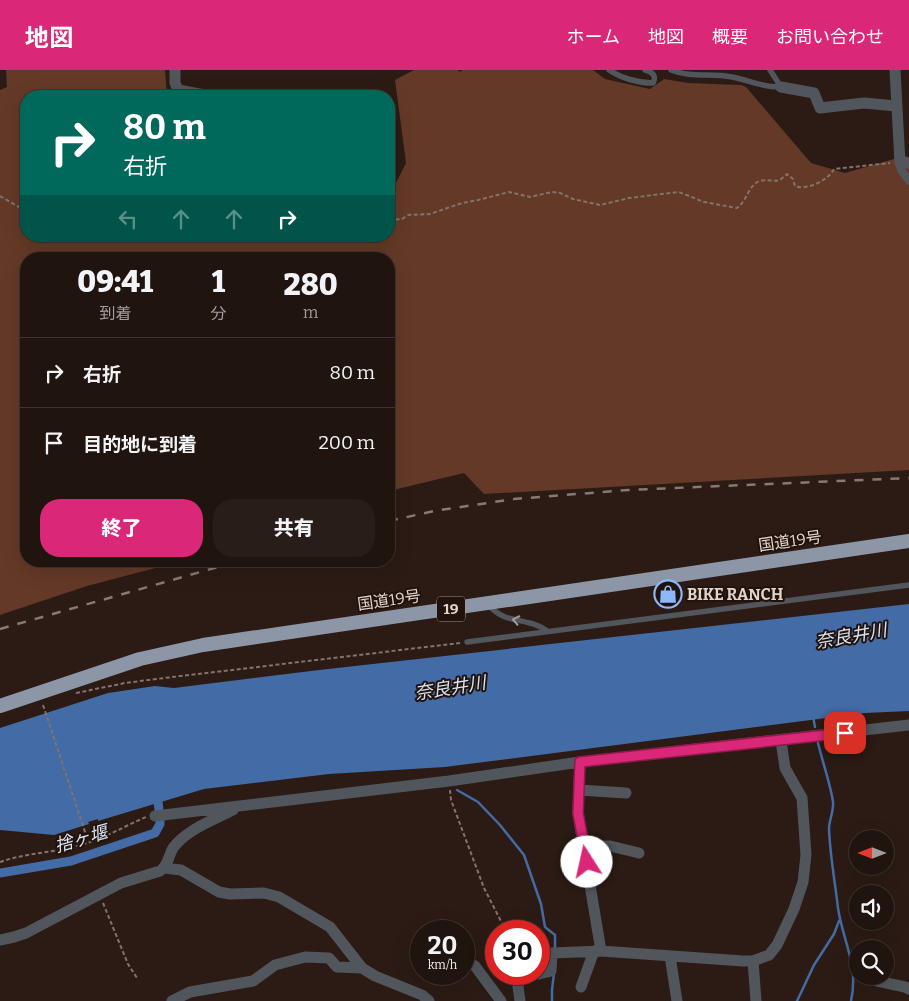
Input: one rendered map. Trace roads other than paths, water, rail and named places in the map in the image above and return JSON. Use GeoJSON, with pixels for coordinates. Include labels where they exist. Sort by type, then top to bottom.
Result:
{"type":"FeatureCollection","features":[{"type":"Feature","properties":{"kind":"highway","name":"国道19号"},"geometry":{"type":"LineString","coordinates":[[0,706],[113,668],[167,652],[203,645],[909,541]]}},
{"type":"Feature","properties":{"kind":"street"},"geometry":{"type":"LineString","coordinates":[[175,70],[175,83],[178,90]]}},
{"type":"Feature","properties":{"kind":"street"},"geometry":{"type":"LineString","coordinates":[[895,70],[896,106],[905,163],[901,170],[909,181]]}},
{"type":"Feature","properties":{"kind":"street"},"geometry":{"type":"LineString","coordinates":[[781,88],[814,93],[820,108],[864,102],[896,106]]}},
{"type":"Feature","properties":{"kind":"street"},"geometry":{"type":"LineString","coordinates":[[156,816],[449,781],[580,762],[909,726]]}},
{"type":"Feature","properties":{"kind":"street"},"geometry":{"type":"LineString","coordinates":[[550,971],[552,953],[598,951],[753,961],[769,955],[777,945],[794,909],[803,882],[806,855],[802,798],[785,768],[781,741]]}},
{"type":"Feature","properties":{"kind":"street"},"geometry":{"type":"LineString","coordinates":[[580,762],[578,813],[598,951],[581,987]]}},
{"type":"Feature","properties":{"kind":"street"},"geometry":{"type":"LineString","coordinates":[[579,790],[626,793]]}},
{"type":"Feature","properties":{"kind":"street"},"geometry":{"type":"LineString","coordinates":[[0,940],[26,933],[121,883],[160,871],[165,868],[173,848],[187,835],[239,806]]}},
{"type":"Feature","properties":{"kind":"street"},"geometry":{"type":"LineString","coordinates":[[584,844],[610,846],[639,853]]}},
{"type":"Feature","properties":{"kind":"street"},"geometry":{"type":"LineString","coordinates":[[165,868],[181,870],[219,892],[230,894],[264,893],[279,897],[330,926],[362,968],[375,976],[422,994],[429,1001]]}},
{"type":"Feature","properties":{"kind":"street"},"geometry":{"type":"LineString","coordinates":[[670,956],[677,1001]]}},
{"type":"Feature","properties":{"kind":"street"},"geometry":{"type":"LineString","coordinates":[[172,1001],[190,992],[254,980],[275,965],[305,957],[329,958],[337,967],[362,968]]}},
{"type":"Feature","properties":{"kind":"street"},"geometry":{"type":"LineString","coordinates":[[753,961],[756,1001]]}},
{"type":"Feature","properties":{"kind":"street"},"geometry":{"type":"LineString","coordinates":[[475,966],[501,1001]]}},
{"type":"Feature","properties":{"kind":"street"},"geometry":{"type":"LineString","coordinates":[[518,985],[520,1001]]}},
{"type":"Feature","properties":{"kind":"street"},"geometry":{"type":"LineString","coordinates":[[894,985],[909,989]]}},
{"type":"Feature","properties":{"kind":"lane"},"geometry":{"type":"LineString","coordinates":[[609,70],[615,74],[644,83],[653,83],[654,75],[645,70]]}},
{"type":"Feature","properties":{"kind":"lane"},"geometry":{"type":"LineString","coordinates":[[671,70],[682,74],[731,76],[770,88],[781,88]]}},
{"type":"Feature","properties":{"kind":"lane"},"geometry":{"type":"LineString","coordinates":[[770,70],[781,88]]}},
{"type":"Feature","properties":{"kind":"lane"},"geometry":{"type":"LineString","coordinates":[[467,642],[909,586]]}},
{"type":"Feature","properties":{"kind":"lane"},"geometry":{"type":"LineString","coordinates":[[488,604],[495,612],[506,618],[538,625],[547,631]]}},
{"type":"Feature","properties":{"kind":"water","name":"奈良井川"},"geometry":{"type":"Polygon","coordinates":[[[909,604],[909,711],[865,713],[445,767],[329,774],[204,789],[98,821],[98,819],[88,822],[89,824],[54,835],[0,830],[0,728],[108,693],[155,686],[174,688],[909,604]]]}},
{"type":"Feature","properties":{"kind":"waterway"},"geometry":{"type":"LineString","coordinates":[[813,716],[815,727]]}},
{"type":"Feature","properties":{"kind":"waterway"},"geometry":{"type":"LineString","coordinates":[[818,743],[833,802],[829,829],[830,849],[840,920],[852,965],[853,988],[851,1001]]}},
{"type":"Feature","properties":{"kind":"waterway"},"geometry":{"type":"LineString","coordinates":[[457,790],[478,802],[500,825],[524,855],[541,904],[545,927],[555,935],[555,950]]}},
{"type":"Feature","properties":{"kind":"waterway","name":"捨ヶ堰"},"geometry":{"type":"LineString","coordinates":[[157,793],[159,810]]}},
{"type":"Feature","properties":{"kind":"waterway","name":"捨ヶ堰"},"geometry":{"type":"LineString","coordinates":[[0,873],[71,861],[155,833],[160,824],[160,819]]}},
{"type":"Feature","properties":{"kind":"waterway"},"geometry":{"type":"LineString","coordinates":[[797,1001],[814,965],[834,934],[839,921]]}},
{"type":"Feature","properties":{"kind":"waterway"},"geometry":{"type":"LineString","coordinates":[[552,1001],[554,973]]}},
{"type":"Feature","properties":{"kind":"railway"},"geometry":{"type":"LineString","coordinates":[[395,520],[434,511],[514,499],[628,490],[909,478]]}},
{"type":"Feature","properties":{"kind":"railway"},"geometry":{"type":"LineString","coordinates":[[0,629],[218,567]]}},
{"type":"Feature","properties":{"kind":"place","name":"BIKE RANCH"},"geometry":{"type":"Point","coordinates":[668,594]}}]}
